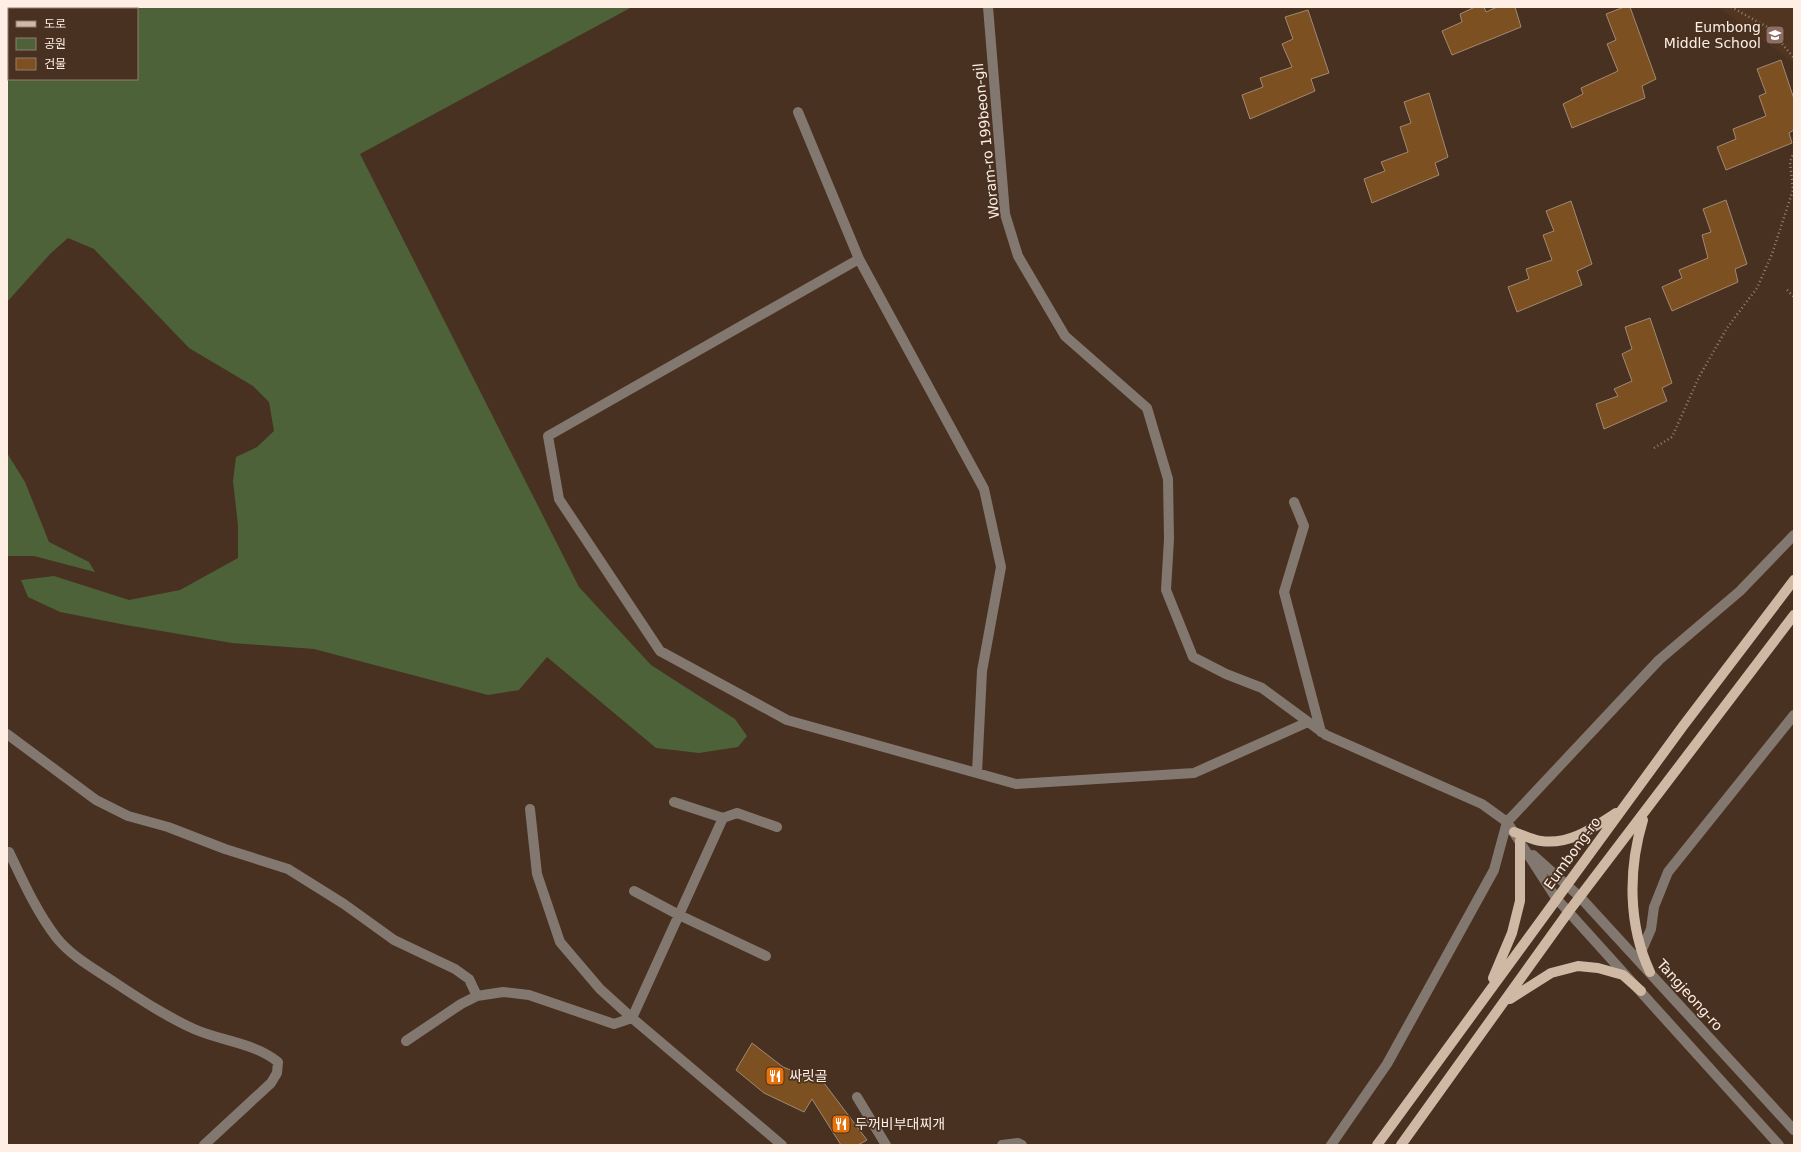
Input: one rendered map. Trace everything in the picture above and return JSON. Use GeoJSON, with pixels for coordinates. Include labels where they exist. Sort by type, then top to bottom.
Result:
{"type":"FeatureCollection","features":[{"type":"Feature","properties":{"kind":"main road","name":"Eumbong-ro"},"geometry":{"type":"LineString","coordinates":[[1377,1145],[1567,883],[1794,580]]}},
{"type":"Feature","properties":{"kind":"main road"},"geometry":{"type":"LineString","coordinates":[[1401,1145],[1569,911],[1794,615]]}},
{"type":"Feature","properties":{"kind":"main road"},"geometry":{"type":"LineString","coordinates":[[1514,832],[1541,841],[1566,840],[1586,832],[1621,810]]}},
{"type":"Feature","properties":{"kind":"main road"},"geometry":{"type":"LineString","coordinates":[[1645,813],[1634,859],[1632,894],[1635,927],[1641,952],[1650,972]]}},
{"type":"Feature","properties":{"kind":"main road"},"geometry":{"type":"LineString","coordinates":[[1486,996],[1512,933],[1520,901],[1520,841]]}},
{"type":"Feature","properties":{"kind":"main road"},"geometry":{"type":"LineString","coordinates":[[1505,1002],[1550,973],[1578,966],[1598,968],[1622,975],[1641,991]]}},
{"type":"Feature","properties":{"kind":"street","name":"Woram-ro 199beon-gil"},"geometry":{"type":"LineString","coordinates":[[988,7],[993,88],[1006,214],[1018,256],[1065,336],[1147,408],[1168,479],[1169,538],[1166,590],[1193,657],[1226,674],[1262,688],[1323,733],[1482,804],[1507,822],[1556,898]]}},
{"type":"Feature","properties":{"kind":"street"},"geometry":{"type":"LineString","coordinates":[[798,112],[859,259],[984,489],[1001,567],[982,671],[977,773]]}},
{"type":"Feature","properties":{"kind":"street"},"geometry":{"type":"LineString","coordinates":[[859,259],[548,436],[559,500],[660,651],[787,720],[1016,784],[1194,773],[1308,722]]}},
{"type":"Feature","properties":{"kind":"street"},"geometry":{"type":"LineString","coordinates":[[1294,502],[1304,526],[1284,592],[1323,733]]}},
{"type":"Feature","properties":{"kind":"street"},"geometry":{"type":"LineString","coordinates":[[1331,1145],[1387,1064],[1494,870],[1507,822],[1659,660],[1740,591],[1794,535]]}},
{"type":"Feature","properties":{"kind":"street"},"geometry":{"type":"LineString","coordinates":[[1641,952],[1651,929],[1654,907],[1668,872],[1794,714]]}},
{"type":"Feature","properties":{"kind":"street"},"geometry":{"type":"LineString","coordinates":[[7,734],[96,800],[128,816],[168,827],[225,849],[288,869],[344,904],[394,940],[455,969],[469,979],[477,996]]}},
{"type":"Feature","properties":{"kind":"street"},"geometry":{"type":"LineString","coordinates":[[674,802],[723,818],[737,813],[777,827]]}},
{"type":"Feature","properties":{"kind":"street"},"geometry":{"type":"LineString","coordinates":[[530,808],[537,874],[560,942],[600,989],[782,1145]]}},
{"type":"Feature","properties":{"kind":"street"},"geometry":{"type":"LineString","coordinates":[[406,1041],[461,1004],[477,996],[503,992],[529,995],[614,1024],[632,1018],[723,818]]}},
{"type":"Feature","properties":{"kind":"street","name":"Tangjeong-ro"},"geometry":{"type":"LineString","coordinates":[[1526,850],[1567,883],[1793,1128]]}},
{"type":"Feature","properties":{"kind":"street"},"geometry":{"type":"LineString","coordinates":[[9,852],[37,910],[57,938],[76,957],[128,991],[193,1029],[256,1050],[270,1056],[278,1062],[277,1073],[271,1083],[204,1145]]}},
{"type":"Feature","properties":{"kind":"street"},"geometry":{"type":"LineString","coordinates":[[634,891],[679,915],[766,956]]}},
{"type":"Feature","properties":{"kind":"street"},"geometry":{"type":"LineString","coordinates":[[1556,898],[1778,1144]]}},
{"type":"Feature","properties":{"kind":"street"},"geometry":{"type":"LineString","coordinates":[[857,1097],[886,1145]]}},
{"type":"Feature","properties":{"kind":"street"},"geometry":{"type":"LineString","coordinates":[[1002,1145],[1018,1143],[1022,1145]]}},
{"type":"Feature","properties":{"kind":"path"},"geometry":{"type":"LineString","coordinates":[[1731,7],[1769,28],[1794,58]]}},
{"type":"Feature","properties":{"kind":"path"},"geometry":{"type":"LineString","coordinates":[[1654,448],[1672,437],[1699,377],[1727,328],[1757,288],[1772,254],[1793,190],[1790,162],[1794,152]]}},
{"type":"Feature","properties":{"kind":"path"},"geometry":{"type":"LineString","coordinates":[[1788,290],[1794,297]]}},
{"type":"Feature","properties":{"kind":"shaded area","name":"Eumbong Middle School"},"geometry":{"type":"Polygon","coordinates":[[[1718,7],[1794,7],[1794,63],[1718,7]]]}},
{"type":"Feature","properties":{"kind":"green space"},"geometry":{"type":"Polygon","coordinates":[[[7,7],[632,7],[360,154],[579,587],[651,665],[735,719],[747,736],[738,747],[699,753],[656,748],[547,657],[519,690],[488,695],[314,649],[232,643],[126,625],[60,612],[28,597],[21,580],[54,576],[129,600],[180,590],[238,558],[238,525],[233,481],[236,457],[257,447],[274,431],[269,402],[253,386],[189,348],[94,249],[68,238],[50,254],[7,302],[7,7]]]}},
{"type":"Feature","properties":{"kind":"green space"},"geometry":{"type":"Polygon","coordinates":[[[7,453],[25,482],[49,542],[89,562],[95,572],[34,556],[7,556],[7,453]]]}},
{"type":"Feature","properties":{"kind":"building"},"geometry":{"type":"Polygon","coordinates":[[[1475,7],[1484,7],[1486,12],[1497,7],[1515,7],[1521,27],[1452,55],[1442,31],[1462,22],[1460,14],[1475,7]]]}},
{"type":"Feature","properties":{"kind":"building"},"geometry":{"type":"Polygon","coordinates":[[[1624,7],[1630,7],[1656,79],[1642,86],[1645,98],[1572,128],[1563,104],[1583,94],[1581,88],[1618,71],[1607,44],[1616,40],[1606,14],[1624,7]]]}},
{"type":"Feature","properties":{"kind":"building"},"geometry":{"type":"Polygon","coordinates":[[[1308,10],[1329,73],[1311,79],[1315,91],[1250,119],[1242,95],[1263,87],[1260,78],[1292,67],[1282,44],[1293,39],[1285,17],[1308,10]]]}},
{"type":"Feature","properties":{"kind":"building"},"geometry":{"type":"Polygon","coordinates":[[[1781,60],[1794,99],[1794,130],[1789,133],[1792,143],[1726,170],[1717,147],[1736,139],[1733,129],[1766,116],[1759,96],[1766,93],[1757,69],[1781,60]]]}},
{"type":"Feature","properties":{"kind":"building"},"geometry":{"type":"Polygon","coordinates":[[[1429,93],[1448,157],[1435,163],[1439,175],[1372,203],[1364,179],[1385,171],[1381,162],[1408,152],[1400,127],[1411,123],[1404,102],[1429,93]]]}},
{"type":"Feature","properties":{"kind":"building"},"geometry":{"type":"Polygon","coordinates":[[[1726,200],[1747,264],[1735,269],[1738,282],[1672,311],[1662,287],[1682,278],[1679,270],[1708,258],[1702,235],[1711,232],[1703,209],[1726,200]]]}},
{"type":"Feature","properties":{"kind":"building"},"geometry":{"type":"Polygon","coordinates":[[[1571,201],[1592,264],[1577,271],[1582,285],[1517,312],[1508,287],[1529,279],[1526,269],[1552,260],[1543,235],[1554,231],[1546,211],[1571,201]]]}},
{"type":"Feature","properties":{"kind":"building"},"geometry":{"type":"Polygon","coordinates":[[[1650,318],[1672,383],[1662,388],[1667,401],[1604,429],[1596,404],[1618,396],[1614,389],[1632,381],[1622,354],[1632,349],[1625,327],[1650,318]]]}},
{"type":"Feature","properties":{"kind":"building","name":"싸릿골"},"geometry":{"type":"Polygon","coordinates":[[[752,1043],[783,1067],[824,1083],[867,1140],[858,1145],[841,1145],[812,1099],[804,1112],[764,1093],[736,1070],[752,1043]]]}},
{"type":"Feature","properties":{"kind":"place","name":"Eumbong Middle School"},"geometry":{"type":"Point","coordinates":[1775,35]}},
{"type":"Feature","properties":{"kind":"place","name":"싸릿골"},"geometry":{"type":"Point","coordinates":[775,1076]}},
{"type":"Feature","properties":{"kind":"place","name":"두꺼비부대찌개"},"geometry":{"type":"Point","coordinates":[841,1124]}}]}
